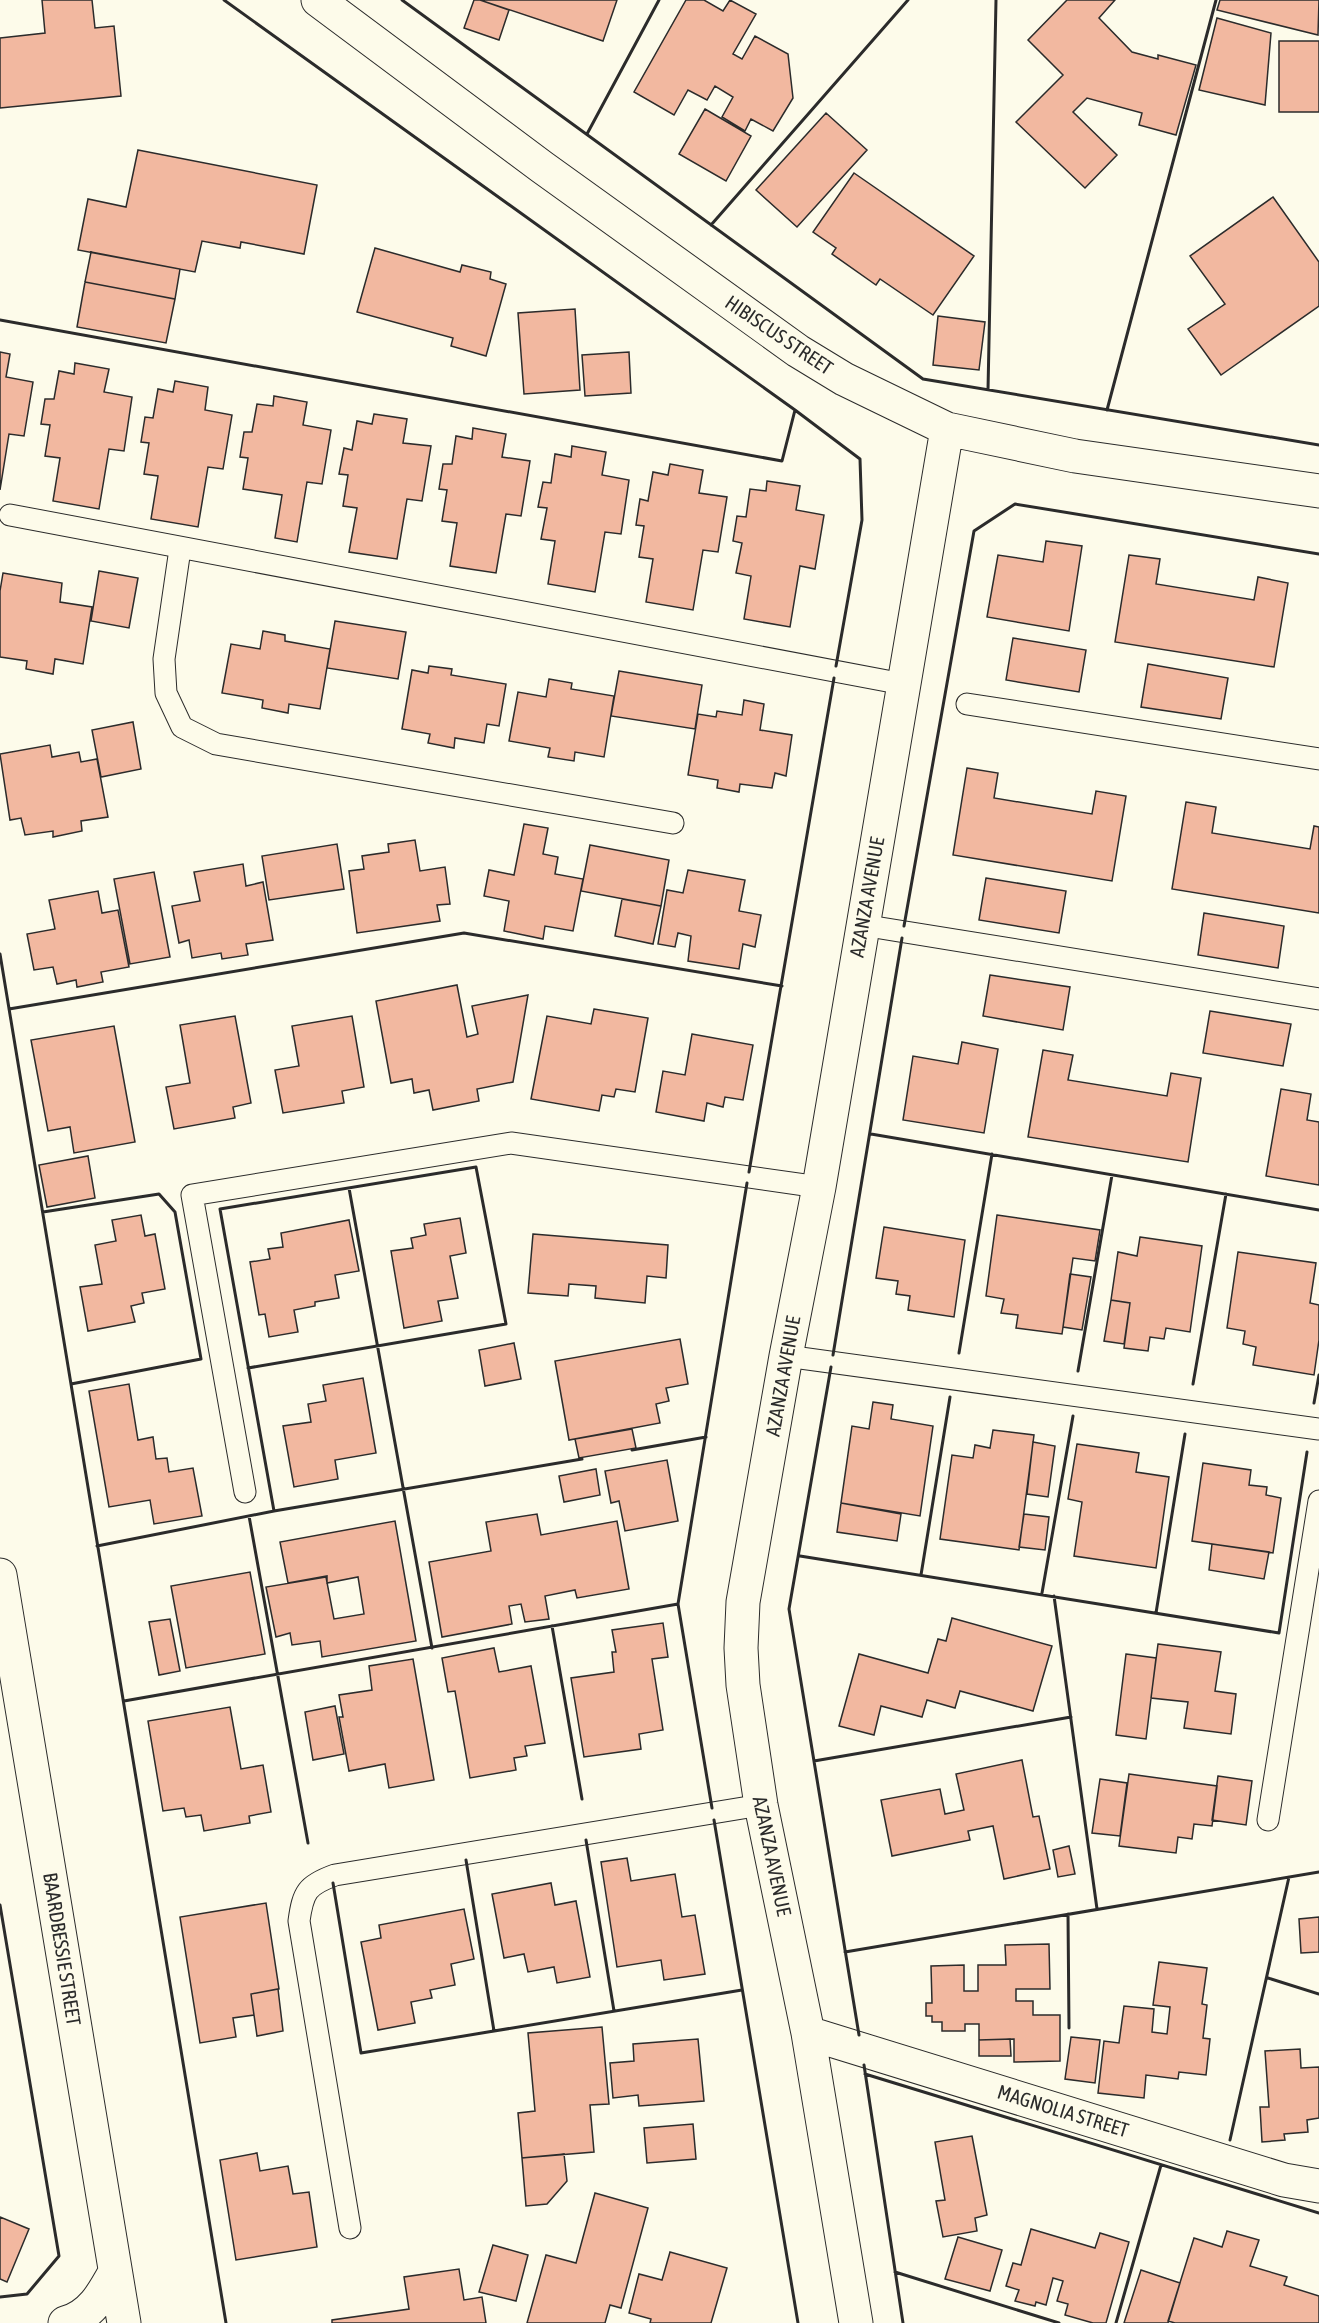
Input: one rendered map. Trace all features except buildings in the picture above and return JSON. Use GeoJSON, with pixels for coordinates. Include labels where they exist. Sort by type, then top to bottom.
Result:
{"type":"FeatureCollection","features":[{"type":"Feature","properties":{"kind":"street","name":"HIBISCUS STREET"},"geometry":{"type":"LineString","coordinates":[[318,0],[542,167],[798,351],[844,379],[948,429],[1075,456],[1319,491]]}},
{"type":"Feature","properties":{"kind":"street","name":"AZANZA AVENUE"},"geometry":{"type":"LineString","coordinates":[[856,2323],[808,2033],[761,1805],[743,1685],[741,1648],[743,1602],[786,1356],[819,1187],[948,429]]}},
{"type":"Feature","properties":{"kind":"street","name":"BAARDBESSIE STREET"},"geometry":{"type":"LineString","coordinates":[[0,1575],[124,2323]]}},
{"type":"Feature","properties":{"kind":"street","name":"MAGNOLIA STREET"},"geometry":{"type":"LineString","coordinates":[[808,2033],[1284,2180],[1319,2186]]}},
{"type":"Feature","properties":{"kind":"street"},"geometry":{"type":"LineString","coordinates":[[65,2323],[75,2320],[99,2301],[115,2272]]}},
{"type":"Feature","properties":{"kind":"lane"},"geometry":{"type":"LineString","coordinates":[[10,515],[903,684]]}},
{"type":"Feature","properties":{"kind":"lane"},"geometry":{"type":"LineString","coordinates":[[180,549],[164,659],[166,693],[182,727],[216,744],[673,823]]}},
{"type":"Feature","properties":{"kind":"lane"},"geometry":{"type":"LineString","coordinates":[[967,704],[1319,759]]}},
{"type":"Feature","properties":{"kind":"lane"},"geometry":{"type":"LineString","coordinates":[[862,925],[1319,999]]}},
{"type":"Feature","properties":{"kind":"lane"},"geometry":{"type":"LineString","coordinates":[[245,1492],[192,1195],[511,1143],[819,1187]]}},
{"type":"Feature","properties":{"kind":"lane"},"geometry":{"type":"LineString","coordinates":[[786,1356],[1319,1429]]}},
{"type":"Feature","properties":{"kind":"lane"},"geometry":{"type":"LineString","coordinates":[[1268,1820],[1319,1501]]}},
{"type":"Feature","properties":{"kind":"lane"},"geometry":{"type":"LineString","coordinates":[[350,2228],[299,1921],[302,1899],[316,1882],[335,1875],[761,1805]]}},
{"type":"Feature","properties":{"kind":"wall"},"geometry":{"type":"LineString","coordinates":[[224,0],[795,410]]}},
{"type":"Feature","properties":{"kind":"wall"},"geometry":{"type":"LineString","coordinates":[[402,0],[923,379],[1319,445]]}},
{"type":"Feature","properties":{"kind":"wall"},"geometry":{"type":"LineString","coordinates":[[587,134],[659,0]]}},
{"type":"Feature","properties":{"kind":"wall"},"geometry":{"type":"LineString","coordinates":[[711,225],[908,0]]}},
{"type":"Feature","properties":{"kind":"wall"},"geometry":{"type":"LineString","coordinates":[[988,390],[996,0]]}},
{"type":"Feature","properties":{"kind":"wall"},"geometry":{"type":"LineString","coordinates":[[1107,410],[1216,0]]}},
{"type":"Feature","properties":{"kind":"wall"},"geometry":{"type":"LineString","coordinates":[[0,320],[782,461],[795,410],[860,459],[862,520],[836,666]]}},
{"type":"Feature","properties":{"kind":"wall"},"geometry":{"type":"LineString","coordinates":[[904,926],[974,531],[1015,504],[1319,554]]}},
{"type":"Feature","properties":{"kind":"wall"},"geometry":{"type":"LineString","coordinates":[[749,1172],[834,678]]}},
{"type":"Feature","properties":{"kind":"wall"},"geometry":{"type":"LineString","coordinates":[[9,1009],[464,933],[782,986]]}},
{"type":"Feature","properties":{"kind":"wall"},"geometry":{"type":"LineString","coordinates":[[833,1355],[902,938]]}},
{"type":"Feature","properties":{"kind":"wall"},"geometry":{"type":"LineString","coordinates":[[0,954],[226,2323]]}},
{"type":"Feature","properties":{"kind":"wall"},"geometry":{"type":"LineString","coordinates":[[871,1134],[1319,1210]]}},
{"type":"Feature","properties":{"kind":"wall"},"geometry":{"type":"LineString","coordinates":[[959,1353],[992,1154]]}},
{"type":"Feature","properties":{"kind":"wall"},"geometry":{"type":"LineString","coordinates":[[97,1546],[274,1511],[220,1209],[476,1167],[506,1324],[248,1368]]}},
{"type":"Feature","properties":{"kind":"wall"},"geometry":{"type":"LineString","coordinates":[[1078,1371],[1112,1175]]}},
{"type":"Feature","properties":{"kind":"wall"},"geometry":{"type":"LineString","coordinates":[[712,1808],[678,1604],[747,1183]]}},
{"type":"Feature","properties":{"kind":"wall"},"geometry":{"type":"LineString","coordinates":[[349,1188],[432,1648]]}},
{"type":"Feature","properties":{"kind":"wall"},"geometry":{"type":"LineString","coordinates":[[43,1212],[159,1194],[175,1212],[201,1359],[71,1384]]}},
{"type":"Feature","properties":{"kind":"wall"},"geometry":{"type":"LineString","coordinates":[[1193,1384],[1226,1194]]}},
{"type":"Feature","properties":{"kind":"wall"},"geometry":{"type":"LineString","coordinates":[[831,1367],[789,1609],[859,2035]]}},
{"type":"Feature","properties":{"kind":"wall"},"geometry":{"type":"LineString","coordinates":[[1314,1403],[1319,1375]]}},
{"type":"Feature","properties":{"kind":"wall"},"geometry":{"type":"LineString","coordinates":[[921,1575],[950,1397]]}},
{"type":"Feature","properties":{"kind":"wall"},"geometry":{"type":"LineString","coordinates":[[1042,1593],[1073,1416]]}},
{"type":"Feature","properties":{"kind":"wall"},"geometry":{"type":"LineString","coordinates":[[1156,1613],[1185,1434]]}},
{"type":"Feature","properties":{"kind":"wall"},"geometry":{"type":"LineString","coordinates":[[632,1450],[706,1437]]}},
{"type":"Feature","properties":{"kind":"wall"},"geometry":{"type":"LineString","coordinates":[[800,1556],[1279,1633],[1307,1452]]}},
{"type":"Feature","properties":{"kind":"wall"},"geometry":{"type":"LineString","coordinates":[[274,1511],[582,1459]]}},
{"type":"Feature","properties":{"kind":"wall"},"geometry":{"type":"LineString","coordinates":[[249,1516],[308,1843]]}},
{"type":"Feature","properties":{"kind":"wall"},"geometry":{"type":"LineString","coordinates":[[1054,1596],[1097,1909]]}},
{"type":"Feature","properties":{"kind":"wall"},"geometry":{"type":"LineString","coordinates":[[124,1701],[678,1604]]}},
{"type":"Feature","properties":{"kind":"wall"},"geometry":{"type":"LineString","coordinates":[[552,1626],[582,1799]]}},
{"type":"Feature","properties":{"kind":"wall"},"geometry":{"type":"LineString","coordinates":[[814,1761],[1071,1717]]}},
{"type":"Feature","properties":{"kind":"wall"},"geometry":{"type":"LineString","coordinates":[[714,1820],[798,2323]]}},
{"type":"Feature","properties":{"kind":"wall"},"geometry":{"type":"LineString","coordinates":[[586,1840],[614,2011]]}},
{"type":"Feature","properties":{"kind":"wall"},"geometry":{"type":"LineString","coordinates":[[466,1860],[494,2031]]}},
{"type":"Feature","properties":{"kind":"wall"},"geometry":{"type":"LineString","coordinates":[[845,1952],[1319,1872]]}},
{"type":"Feature","properties":{"kind":"wall"},"geometry":{"type":"LineString","coordinates":[[1230,2140],[1289,1877]]}},
{"type":"Feature","properties":{"kind":"wall"},"geometry":{"type":"LineString","coordinates":[[333,1883],[361,2053],[742,1990]]}},
{"type":"Feature","properties":{"kind":"wall"},"geometry":{"type":"LineString","coordinates":[[0,1905],[59,2256],[27,2294],[0,2297]]}},
{"type":"Feature","properties":{"kind":"wall"},"geometry":{"type":"LineString","coordinates":[[1068,1914],[1069,2028]]}},
{"type":"Feature","properties":{"kind":"wall"},"geometry":{"type":"LineString","coordinates":[[1268,1978],[1319,1994]]}},
{"type":"Feature","properties":{"kind":"wall"},"geometry":{"type":"LineString","coordinates":[[864,2065],[903,2323]]}},
{"type":"Feature","properties":{"kind":"wall"},"geometry":{"type":"LineString","coordinates":[[865,2074],[1319,2213]]}},
{"type":"Feature","properties":{"kind":"wall"},"geometry":{"type":"LineString","coordinates":[[1116,2323],[1161,2165]]}},
{"type":"Feature","properties":{"kind":"wall"},"geometry":{"type":"LineString","coordinates":[[895,2272],[1059,2323]]}}]}
